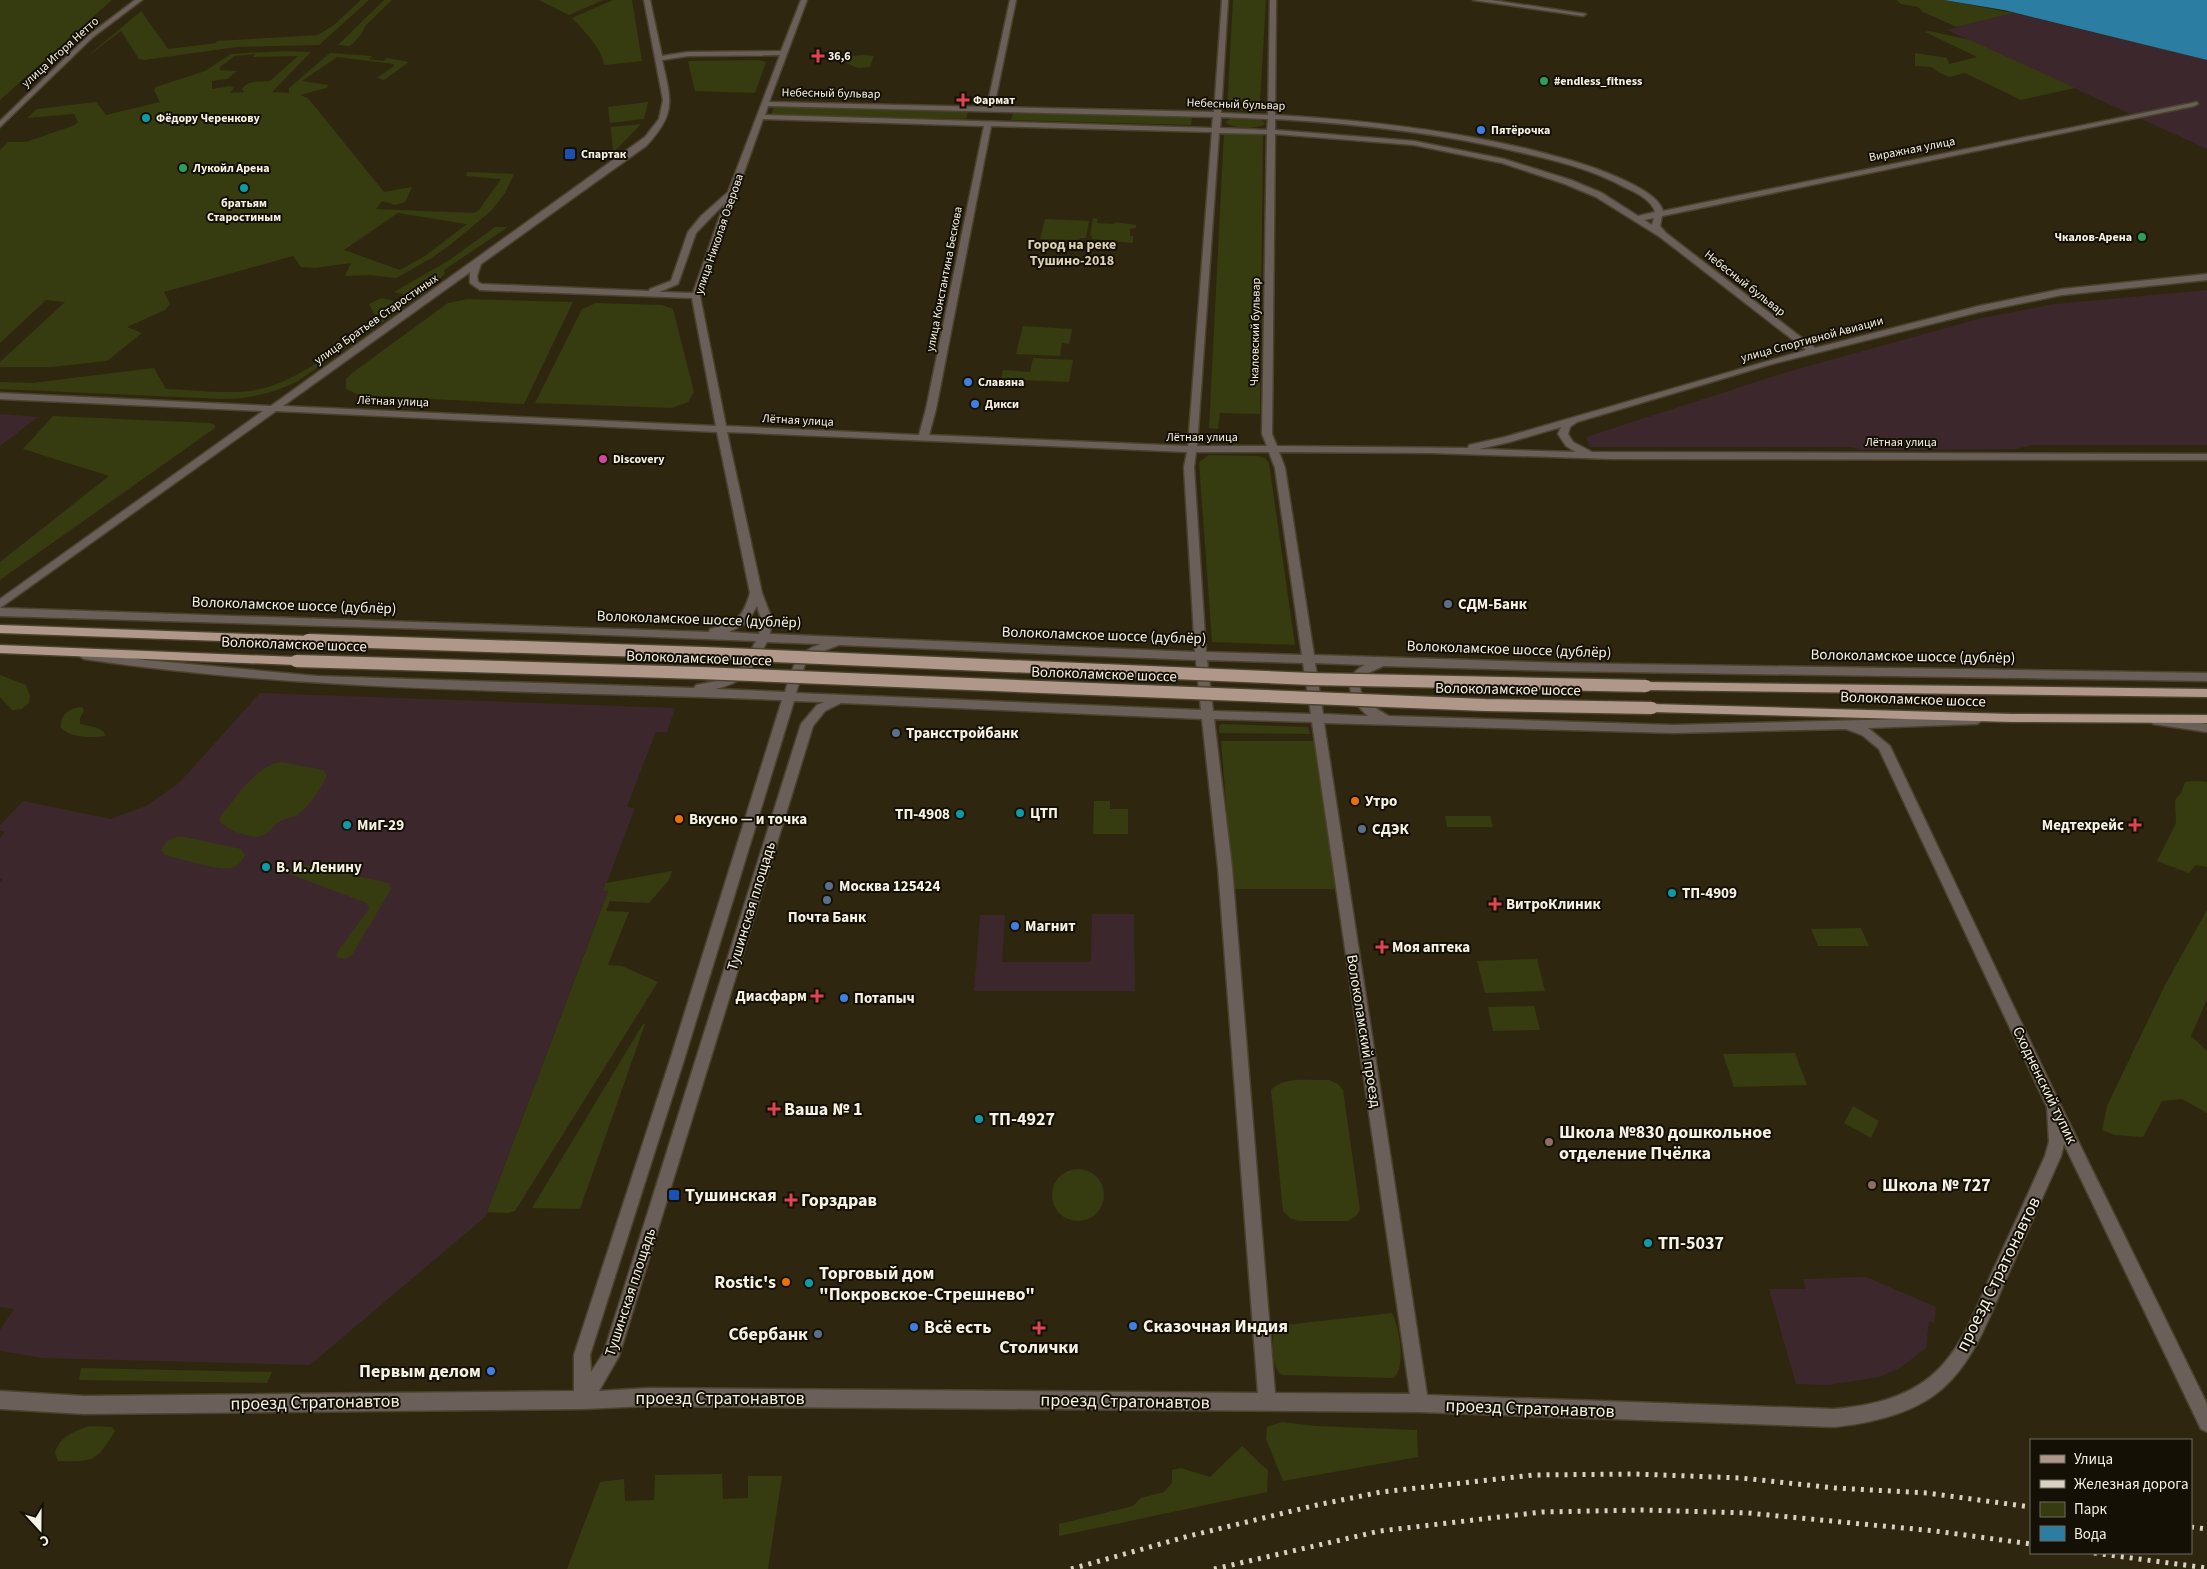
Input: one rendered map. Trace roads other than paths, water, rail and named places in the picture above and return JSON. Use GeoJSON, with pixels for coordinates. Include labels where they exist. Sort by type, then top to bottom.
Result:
{"type":"FeatureCollection","features":[{"type":"Feature","properties":{"kind":"main road","name":"Волоколамское шоссе"},"geometry":{"type":"LineString","coordinates":[[0,629],[714,654],[1312,679],[1646,686],[2207,693]]}},
{"type":"Feature","properties":{"kind":"main road","name":"Волоколамское шоссе"},"geometry":{"type":"LineString","coordinates":[[0,649],[296,661],[690,673],[1465,705],[2012,718],[2207,719]]}},
{"type":"Feature","properties":{"kind":"street","name":"улица Игоря Нетто"},"geometry":{"type":"LineString","coordinates":[[0,125],[91,36],[139,0]]}},
{"type":"Feature","properties":{"kind":"street","name":"улица Братьев Старостиных"},"geometry":{"type":"LineString","coordinates":[[0,604],[270,409],[604,173],[652,135],[659,126],[666,110],[667,100],[647,0]]}},
{"type":"Feature","properties":{"kind":"street","name":"улица Николая Озерова"},"geometry":{"type":"LineString","coordinates":[[683,692],[734,678],[744,669],[764,638],[768,620],[763,605],[756,593],[721,429],[696,296],[732,192],[804,0]]}},
{"type":"Feature","properties":{"kind":"street"},"geometry":{"type":"LineString","coordinates":[[990,110],[1013,0]]}},
{"type":"Feature","properties":{"kind":"street"},"geometry":{"type":"LineString","coordinates":[[1225,0],[1195,431],[1189,467],[1201,656],[1225,874],[1267,1402]]}},
{"type":"Feature","properties":{"kind":"street","name":"Чкаловский бульвар"},"geometry":{"type":"LineString","coordinates":[[1273,0],[1267,434],[1280,468],[1310,659]]}},
{"type":"Feature","properties":{"kind":"street"},"geometry":{"type":"LineString","coordinates":[[1476,0],[1583,14]]}},
{"type":"Feature","properties":{"kind":"street"},"geometry":{"type":"LineString","coordinates":[[659,58],[688,54],[784,53]]}},
{"type":"Feature","properties":{"kind":"street","name":"Небесный бульвар"},"geometry":{"type":"LineString","coordinates":[[766,104],[1218,115],[1271,117],[1411,128],[1527,151],[1578,165],[1604,175],[1651,200],[1657,205],[1660,213]]}},
{"type":"Feature","properties":{"kind":"street","name":"Виражная улица"},"geometry":{"type":"LineString","coordinates":[[1635,219],[2194,104]]}},
{"type":"Feature","properties":{"kind":"street","name":"Небесный бульвар"},"geometry":{"type":"LineString","coordinates":[[761,117],[1272,132],[1405,142],[1484,156],[1568,182],[1599,195],[1663,236],[1812,350]]}},
{"type":"Feature","properties":{"kind":"street","name":"улица Константина Бескова"},"geometry":{"type":"LineString","coordinates":[[923,438],[931,409],[988,124]]}},
{"type":"Feature","properties":{"kind":"street"},"geometry":{"type":"LineString","coordinates":[[639,293],[666,287],[675,282],[692,232],[732,192]]}},
{"type":"Feature","properties":{"kind":"street"},"geometry":{"type":"LineString","coordinates":[[1660,213],[1656,226],[1663,236]]}},
{"type":"Feature","properties":{"kind":"street"},"geometry":{"type":"LineString","coordinates":[[477,263],[473,276],[474,284],[480,287],[696,296]]}},
{"type":"Feature","properties":{"kind":"street","name":"улица Спортивной Авиации"},"geometry":{"type":"LineString","coordinates":[[1429,450],[1462,448],[1500,442],[1812,350],[2033,297],[2104,287],[2207,277]]}},
{"type":"Feature","properties":{"kind":"street","name":"Лётная улица"},"geometry":{"type":"LineString","coordinates":[[0,396],[1160,449],[1429,450],[1563,456],[2207,457]]}},
{"type":"Feature","properties":{"kind":"street","name":"Лётная улица"},"geometry":{"type":"LineString","coordinates":[[1574,420],[1566,426],[1563,434],[1569,444],[1580,451],[1595,456]]}},
{"type":"Feature","properties":{"kind":"street"},"geometry":{"type":"LineString","coordinates":[[697,635],[730,628],[739,624],[750,612],[756,593]]}},
{"type":"Feature","properties":{"kind":"street","name":"Волоколамское шоссе (дублёр)"},"geometry":{"type":"LineString","coordinates":[[0,612],[697,635],[1201,656],[1562,668],[2207,677]]}},
{"type":"Feature","properties":{"kind":"street","name":"Тушинская площадь"},"geometry":{"type":"LineString","coordinates":[[583,1400],[582,1355],[720,923],[800,662],[805,656],[822,647],[846,641]]}},
{"type":"Feature","properties":{"kind":"street"},"geometry":{"type":"LineString","coordinates":[[72,653],[145,664],[293,678],[683,692],[1392,722],[1673,729],[1908,723],[2012,718]]}},
{"type":"Feature","properties":{"kind":"street","name":"Волоколамский проезд"},"geometry":{"type":"LineString","coordinates":[[1310,659],[1420,1403]]}},
{"type":"Feature","properties":{"kind":"street"},"geometry":{"type":"LineString","coordinates":[[1385,662],[1364,670],[1357,678],[1354,688],[1357,698],[1364,708],[1392,722]]}},
{"type":"Feature","properties":{"kind":"street","name":"Тушинская площадь"},"geometry":{"type":"LineString","coordinates":[[583,1400],[611,1356],[807,724],[821,708],[846,700]]}},
{"type":"Feature","properties":{"kind":"street"},"geometry":{"type":"LineString","coordinates":[[2143,718],[2207,728]]}},
{"type":"Feature","properties":{"kind":"street"},"geometry":{"type":"LineString","coordinates":[[1884,746],[1890,731],[1908,723]]}},
{"type":"Feature","properties":{"kind":"street","name":"Сходненский тупик"},"geometry":{"type":"LineString","coordinates":[[1836,725],[1866,732],[1884,746],[2054,1107],[2207,1423]]}},
{"type":"Feature","properties":{"kind":"street","name":"проезд Стратонавтов"},"geometry":{"type":"LineString","coordinates":[[0,1400],[84,1405],[583,1400],[648,1397],[1420,1403],[1834,1418],[1875,1412],[1906,1400],[1928,1388],[1946,1373],[1976,1327],[2053,1156],[2057,1142],[2054,1107]]}},
{"type":"Feature","properties":{"kind":"water"},"geometry":{"type":"Polygon","coordinates":[[[1944,0],[2207,0],[2207,60],[2004,10],[1944,0]]]}},
{"type":"Feature","properties":{"kind":"railway"},"geometry":{"type":"LineString","coordinates":[[1071,1569],[1189,1536],[1317,1505],[1381,1492],[1533,1475],[1635,1474],[1741,1478],[1835,1488],[1927,1493],[2030,1507]]}},
{"type":"Feature","properties":{"kind":"railway"},"geometry":{"type":"LineString","coordinates":[[1214,1569],[1380,1531],[1542,1512],[1642,1510],[1748,1513],[1935,1531],[2030,1544]]}},
{"type":"Feature","properties":{"kind":"railway"},"geometry":{"type":"LineString","coordinates":[[2192,1527],[2207,1529]]}},
{"type":"Feature","properties":{"kind":"railway"},"geometry":{"type":"LineString","coordinates":[[2102,1554],[2207,1568]]}},
{"type":"Feature","properties":{"kind":"place","name":"36,6"},"geometry":{"type":"Point","coordinates":[818,56]}},
{"type":"Feature","properties":{"kind":"place","name":"#endless_fitness"},"geometry":{"type":"Point","coordinates":[1544,81]}},
{"type":"Feature","properties":{"kind":"place","name":"Фармат"},"geometry":{"type":"Point","coordinates":[963,100]}},
{"type":"Feature","properties":{"kind":"place","name":"Фёдору Черенкову"},"geometry":{"type":"Point","coordinates":[146,118]}},
{"type":"Feature","properties":{"kind":"place","name":"Пятёрочка"},"geometry":{"type":"Point","coordinates":[1481,130]}},
{"type":"Feature","properties":{"kind":"place","name":"Спартак"},"geometry":{"type":"Point","coordinates":[570,154]}},
{"type":"Feature","properties":{"kind":"place","name":"Лукойл Арена"},"geometry":{"type":"Point","coordinates":[183,168]}},
{"type":"Feature","properties":{"kind":"place","name":"братьям Старостиным"},"geometry":{"type":"Point","coordinates":[244,188]}},
{"type":"Feature","properties":{"kind":"place","name":"Чкалов-Арена"},"geometry":{"type":"Point","coordinates":[2142,237]}},
{"type":"Feature","properties":{"kind":"place","name":"Славяна"},"geometry":{"type":"Point","coordinates":[968,382]}},
{"type":"Feature","properties":{"kind":"place","name":"Дикси"},"geometry":{"type":"Point","coordinates":[975,404]}},
{"type":"Feature","properties":{"kind":"place","name":"Discovery"},"geometry":{"type":"Point","coordinates":[603,459]}},
{"type":"Feature","properties":{"kind":"place","name":"СДМ-Банк"},"geometry":{"type":"Point","coordinates":[1448,604]}},
{"type":"Feature","properties":{"kind":"place","name":"Трансстройбанк"},"geometry":{"type":"Point","coordinates":[896,733]}},
{"type":"Feature","properties":{"kind":"place","name":"Утро"},"geometry":{"type":"Point","coordinates":[1355,801]}},
{"type":"Feature","properties":{"kind":"place","name":"ЦТП"},"geometry":{"type":"Point","coordinates":[1020,813]}},
{"type":"Feature","properties":{"kind":"place","name":"ТП-4908"},"geometry":{"type":"Point","coordinates":[960,814]}},
{"type":"Feature","properties":{"kind":"place","name":"Вкусно — и точка"},"geometry":{"type":"Point","coordinates":[679,819]}},
{"type":"Feature","properties":{"kind":"place","name":"МиГ-29"},"geometry":{"type":"Point","coordinates":[347,825]}},
{"type":"Feature","properties":{"kind":"place","name":"Медтехрейс"},"geometry":{"type":"Point","coordinates":[2135,825]}},
{"type":"Feature","properties":{"kind":"place","name":"СДЭК"},"geometry":{"type":"Point","coordinates":[1362,829]}},
{"type":"Feature","properties":{"kind":"place","name":"В. И. Ленину"},"geometry":{"type":"Point","coordinates":[266,867]}},
{"type":"Feature","properties":{"kind":"place","name":"Москва 125424"},"geometry":{"type":"Point","coordinates":[829,886]}},
{"type":"Feature","properties":{"kind":"place","name":"ТП-4909"},"geometry":{"type":"Point","coordinates":[1672,893]}},
{"type":"Feature","properties":{"kind":"place","name":"Почта Банк"},"geometry":{"type":"Point","coordinates":[827,900]}},
{"type":"Feature","properties":{"kind":"place","name":"ВитроКлиник"},"geometry":{"type":"Point","coordinates":[1495,904]}},
{"type":"Feature","properties":{"kind":"place","name":"Магнит"},"geometry":{"type":"Point","coordinates":[1015,926]}},
{"type":"Feature","properties":{"kind":"place","name":"Моя аптека"},"geometry":{"type":"Point","coordinates":[1382,947]}},
{"type":"Feature","properties":{"kind":"place","name":"Диасфарм"},"geometry":{"type":"Point","coordinates":[817,996]}},
{"type":"Feature","properties":{"kind":"place","name":"Потапыч"},"geometry":{"type":"Point","coordinates":[844,998]}},
{"type":"Feature","properties":{"kind":"place","name":"Ваша № 1"},"geometry":{"type":"Point","coordinates":[774,1109]}},
{"type":"Feature","properties":{"kind":"place","name":"ТП-4927"},"geometry":{"type":"Point","coordinates":[979,1119]}},
{"type":"Feature","properties":{"kind":"place","name":"Школа №830 дошкольное отделение Пчёлка"},"geometry":{"type":"Point","coordinates":[1549,1142]}},
{"type":"Feature","properties":{"kind":"place","name":"Школа № 727"},"geometry":{"type":"Point","coordinates":[1872,1185]}},
{"type":"Feature","properties":{"kind":"place","name":"Тушинская"},"geometry":{"type":"Point","coordinates":[674,1195]}},
{"type":"Feature","properties":{"kind":"place","name":"Горздрав"},"geometry":{"type":"Point","coordinates":[791,1200]}},
{"type":"Feature","properties":{"kind":"place","name":"ТП-5037"},"geometry":{"type":"Point","coordinates":[1648,1243]}},
{"type":"Feature","properties":{"kind":"place","name":"Rostic's"},"geometry":{"type":"Point","coordinates":[786,1282]}},
{"type":"Feature","properties":{"kind":"place","name":"Торговый дом \"Покровское-Стрешнево\""},"geometry":{"type":"Point","coordinates":[809,1283]}},
{"type":"Feature","properties":{"kind":"place","name":"Сказочная Индия"},"geometry":{"type":"Point","coordinates":[1133,1326]}},
{"type":"Feature","properties":{"kind":"place","name":"Всё есть"},"geometry":{"type":"Point","coordinates":[914,1327]}},
{"type":"Feature","properties":{"kind":"place","name":"Столички"},"geometry":{"type":"Point","coordinates":[1039,1328]}},
{"type":"Feature","properties":{"kind":"place","name":"Сбербанк"},"geometry":{"type":"Point","coordinates":[818,1334]}},
{"type":"Feature","properties":{"kind":"place","name":"Первым делом"},"geometry":{"type":"Point","coordinates":[491,1371]}},
{"type":"Feature","properties":{"kind":"district","name":"Город на реке Тушино-2018"},"geometry":{"type":"Point","coordinates":[1072,252]}}]}
